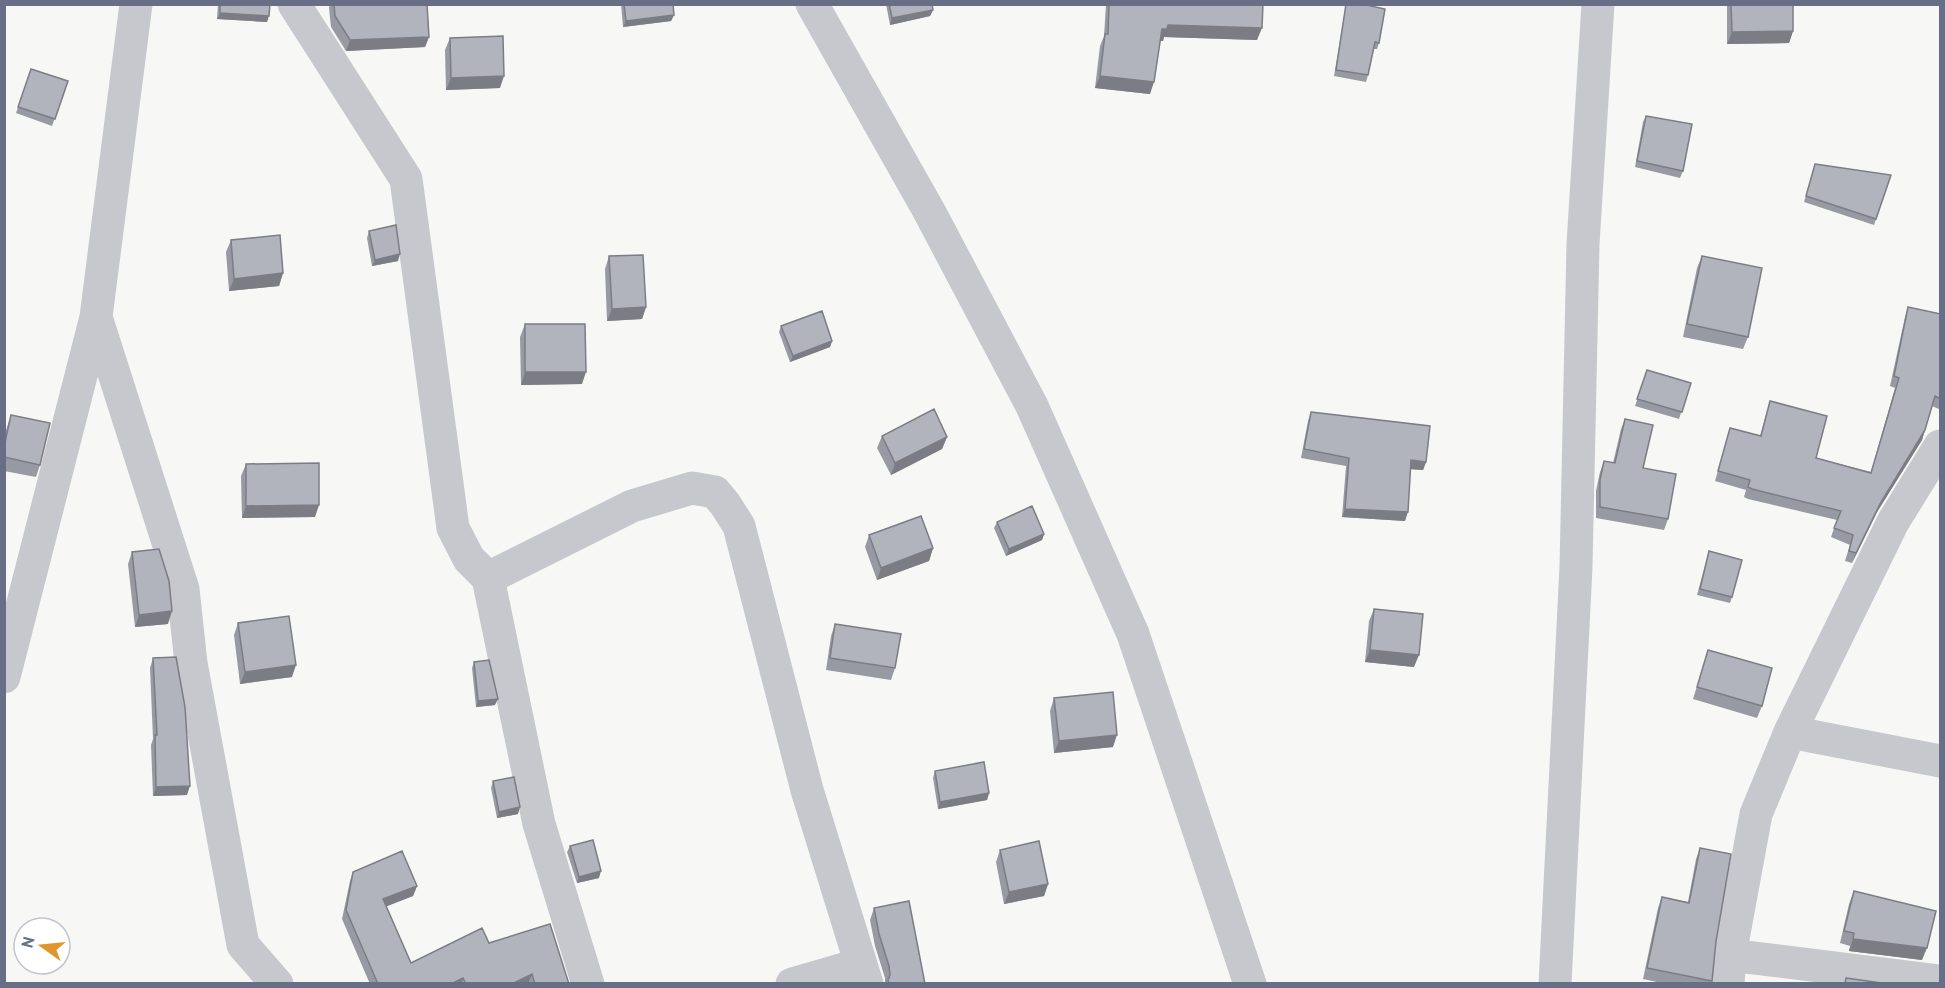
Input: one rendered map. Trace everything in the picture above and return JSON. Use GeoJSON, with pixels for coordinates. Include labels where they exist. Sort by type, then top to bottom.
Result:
{"type":"FeatureCollection","features":[{"type":"Feature","properties":{"kind":"street"},"geometry":{"type":"LineString","coordinates":[[4,677],[13,601],[96,317],[136,4]]}},
{"type":"Feature","properties":{"kind":"street"},"geometry":{"type":"LineString","coordinates":[[294,4],[406,179],[453,528],[469,559],[488,578],[539,824],[588,984]]}},
{"type":"Feature","properties":{"kind":"street"},"geometry":{"type":"LineString","coordinates":[[812,4],[929,211],[1032,406],[1133,634],[1250,984]]}},
{"type":"Feature","properties":{"kind":"street"},"geometry":{"type":"LineString","coordinates":[[1556,984],[1576,567],[1583,244],[1598,4]]}},
{"type":"Feature","properties":{"kind":"street"},"geometry":{"type":"LineString","coordinates":[[96,317],[183,589],[191,663],[243,945],[277,984]]}},
{"type":"Feature","properties":{"kind":"street"},"geometry":{"type":"LineString","coordinates":[[1941,446],[1893,522],[1790,732],[1756,814],[1729,969],[1941,981]]}},
{"type":"Feature","properties":{"kind":"street"},"geometry":{"type":"LineString","coordinates":[[488,578],[632,506],[692,488],[715,492],[725,504],[739,526],[807,790],[864,974],[792,984]]}},
{"type":"Feature","properties":{"kind":"street"},"geometry":{"type":"LineString","coordinates":[[1790,732],[1941,761]]}},
{"type":"Feature","properties":{"kind":"building"},"geometry":{"type":"Polygon","coordinates":[[[220,4],[270,4],[269,16],[220,13],[220,4]]]}},
{"type":"Feature","properties":{"kind":"building"},"geometry":{"type":"Polygon","coordinates":[[[334,4],[427,4],[429,37],[350,40],[335,16],[334,4]]]}},
{"type":"Feature","properties":{"kind":"building"},"geometry":{"type":"Polygon","coordinates":[[[624,4],[673,4],[674,15],[626,21],[624,4]]]}},
{"type":"Feature","properties":{"kind":"building"},"geometry":{"type":"Polygon","coordinates":[[[889,4],[932,4],[933,10],[892,18],[889,4]]]}},
{"type":"Feature","properties":{"kind":"building"},"geometry":{"type":"Polygon","coordinates":[[[1109,4],[1263,4],[1262,28],[1168,25],[1167,29],[1162,29],[1154,82],[1100,76],[1105,34],[1108,34],[1109,4]]]}},
{"type":"Feature","properties":{"kind":"building"},"geometry":{"type":"Polygon","coordinates":[[[1346,4],[1362,4],[1385,9],[1379,43],[1375,42],[1368,75],[1336,70],[1346,4]]]}},
{"type":"Feature","properties":{"kind":"building"},"geometry":{"type":"Polygon","coordinates":[[[1731,4],[1793,4],[1793,31],[1732,32],[1731,4]]]}},
{"type":"Feature","properties":{"kind":"building"},"geometry":{"type":"Polygon","coordinates":[[[503,36],[504,76],[451,78],[450,38],[503,36]]]}},
{"type":"Feature","properties":{"kind":"building"},"geometry":{"type":"Polygon","coordinates":[[[31,69],[68,81],[55,119],[18,107],[31,69]]]}},
{"type":"Feature","properties":{"kind":"building"},"geometry":{"type":"Polygon","coordinates":[[[1646,116],[1692,124],[1683,171],[1637,161],[1646,116]]]}},
{"type":"Feature","properties":{"kind":"building"},"geometry":{"type":"Polygon","coordinates":[[[1815,164],[1891,175],[1876,219],[1806,196],[1815,164]]]}},
{"type":"Feature","properties":{"kind":"building"},"geometry":{"type":"Polygon","coordinates":[[[396,225],[400,254],[375,260],[369,231],[396,225]]]}},
{"type":"Feature","properties":{"kind":"building"},"geometry":{"type":"Polygon","coordinates":[[[280,235],[283,273],[234,279],[231,240],[280,235]]]}},
{"type":"Feature","properties":{"kind":"building"},"geometry":{"type":"Polygon","coordinates":[[[643,255],[646,307],[612,309],[609,256],[643,255]]]}},
{"type":"Feature","properties":{"kind":"building"},"geometry":{"type":"Polygon","coordinates":[[[1702,256],[1762,268],[1748,337],[1687,324],[1702,256]]]}},
{"type":"Feature","properties":{"kind":"building"},"geometry":{"type":"Polygon","coordinates":[[[1908,307],[1941,314],[1941,399],[1935,396],[1925,430],[1881,502],[1856,553],[1849,551],[1853,535],[1834,528],[1841,511],[1752,489],[1748,487],[1750,480],[1718,471],[1730,428],[1761,436],[1770,401],[1827,416],[1816,458],[1871,473],[1899,378],[1894,376],[1908,307]]]}},
{"type":"Feature","properties":{"kind":"building"},"geometry":{"type":"Polygon","coordinates":[[[822,311],[832,341],[793,356],[781,326],[822,311]]]}},
{"type":"Feature","properties":{"kind":"building"},"geometry":{"type":"Polygon","coordinates":[[[525,324],[585,324],[586,372],[525,372],[525,324]]]}},
{"type":"Feature","properties":{"kind":"building"},"geometry":{"type":"Polygon","coordinates":[[[1647,370],[1691,383],[1682,412],[1637,399],[1647,370]]]}},
{"type":"Feature","properties":{"kind":"building"},"geometry":{"type":"Polygon","coordinates":[[[934,409],[947,437],[895,463],[882,436],[934,409]]]}},
{"type":"Feature","properties":{"kind":"building"},"geometry":{"type":"Polygon","coordinates":[[[1311,412],[1430,426],[1426,462],[1411,460],[1408,512],[1345,509],[1349,458],[1304,449],[1311,412]]]}},
{"type":"Feature","properties":{"kind":"building"},"geometry":{"type":"Polygon","coordinates":[[[11,415],[50,423],[40,465],[4,457],[11,415]]]}},
{"type":"Feature","properties":{"kind":"building"},"geometry":{"type":"Polygon","coordinates":[[[1625,419],[1653,425],[1643,468],[1676,474],[1668,519],[1600,507],[1600,480],[1604,461],[1615,463],[1625,419]]]}},
{"type":"Feature","properties":{"kind":"building"},"geometry":{"type":"Polygon","coordinates":[[[319,463],[319,505],[246,506],[246,464],[319,463]]]}},
{"type":"Feature","properties":{"kind":"building"},"geometry":{"type":"Polygon","coordinates":[[[1032,506],[1044,534],[1009,549],[997,522],[1032,506]]]}},
{"type":"Feature","properties":{"kind":"building"},"geometry":{"type":"Polygon","coordinates":[[[921,516],[933,548],[881,568],[869,535],[921,516]]]}},
{"type":"Feature","properties":{"kind":"building"},"geometry":{"type":"Polygon","coordinates":[[[159,549],[169,581],[172,611],[139,615],[132,552],[159,549]]]}},
{"type":"Feature","properties":{"kind":"building"},"geometry":{"type":"Polygon","coordinates":[[[1709,551],[1742,560],[1732,597],[1700,589],[1709,551]]]}},
{"type":"Feature","properties":{"kind":"building"},"geometry":{"type":"Polygon","coordinates":[[[1374,609],[1423,614],[1419,655],[1370,650],[1374,609]]]}},
{"type":"Feature","properties":{"kind":"building"},"geometry":{"type":"Polygon","coordinates":[[[289,616],[296,665],[245,672],[238,623],[289,616]]]}},
{"type":"Feature","properties":{"kind":"building"},"geometry":{"type":"Polygon","coordinates":[[[835,624],[901,634],[895,668],[830,658],[835,624]]]}},
{"type":"Feature","properties":{"kind":"building"},"geometry":{"type":"Polygon","coordinates":[[[1708,650],[1772,668],[1762,706],[1697,687],[1708,650]]]}},
{"type":"Feature","properties":{"kind":"building"},"geometry":{"type":"Polygon","coordinates":[[[176,657],[185,707],[190,786],[156,787],[155,735],[157,735],[153,658],[176,657]]]}},
{"type":"Feature","properties":{"kind":"building"},"geometry":{"type":"Polygon","coordinates":[[[489,660],[498,699],[478,701],[474,662],[489,660]]]}},
{"type":"Feature","properties":{"kind":"building"},"geometry":{"type":"Polygon","coordinates":[[[1113,692],[1117,735],[1059,741],[1054,698],[1113,692]]]}},
{"type":"Feature","properties":{"kind":"building"},"geometry":{"type":"Polygon","coordinates":[[[984,762],[989,793],[940,802],[935,771],[984,762]]]}},
{"type":"Feature","properties":{"kind":"building"},"geometry":{"type":"Polygon","coordinates":[[[514,777],[520,807],[499,812],[493,781],[514,777]]]}},
{"type":"Feature","properties":{"kind":"building"},"geometry":{"type":"Polygon","coordinates":[[[593,840],[601,871],[579,877],[570,846],[593,840]]]}},
{"type":"Feature","properties":{"kind":"building"},"geometry":{"type":"Polygon","coordinates":[[[1039,841],[1048,884],[1009,892],[1000,850],[1039,841]]]}},
{"type":"Feature","properties":{"kind":"building"},"geometry":{"type":"Polygon","coordinates":[[[1700,848],[1731,854],[1716,941],[1712,981],[1647,968],[1662,897],[1689,903],[1700,848]]]}},
{"type":"Feature","properties":{"kind":"building"},"geometry":{"type":"Polygon","coordinates":[[[402,851],[417,886],[383,899],[411,963],[482,928],[489,943],[550,924],[569,984],[535,984],[532,974],[512,984],[466,984],[463,978],[451,984],[378,984],[346,910],[353,872],[402,851]]]}},
{"type":"Feature","properties":{"kind":"building"},"geometry":{"type":"Polygon","coordinates":[[[1854,891],[1936,911],[1927,948],[1853,939],[1854,933],[1844,931],[1854,891]]]}},
{"type":"Feature","properties":{"kind":"building"},"geometry":{"type":"Polygon","coordinates":[[[909,901],[925,984],[889,984],[889,966],[874,908],[909,901]]]}},
{"type":"Feature","properties":{"kind":"building"},"geometry":{"type":"Polygon","coordinates":[[[1846,978],[1889,984],[1845,984],[1846,978]]]}}]}
